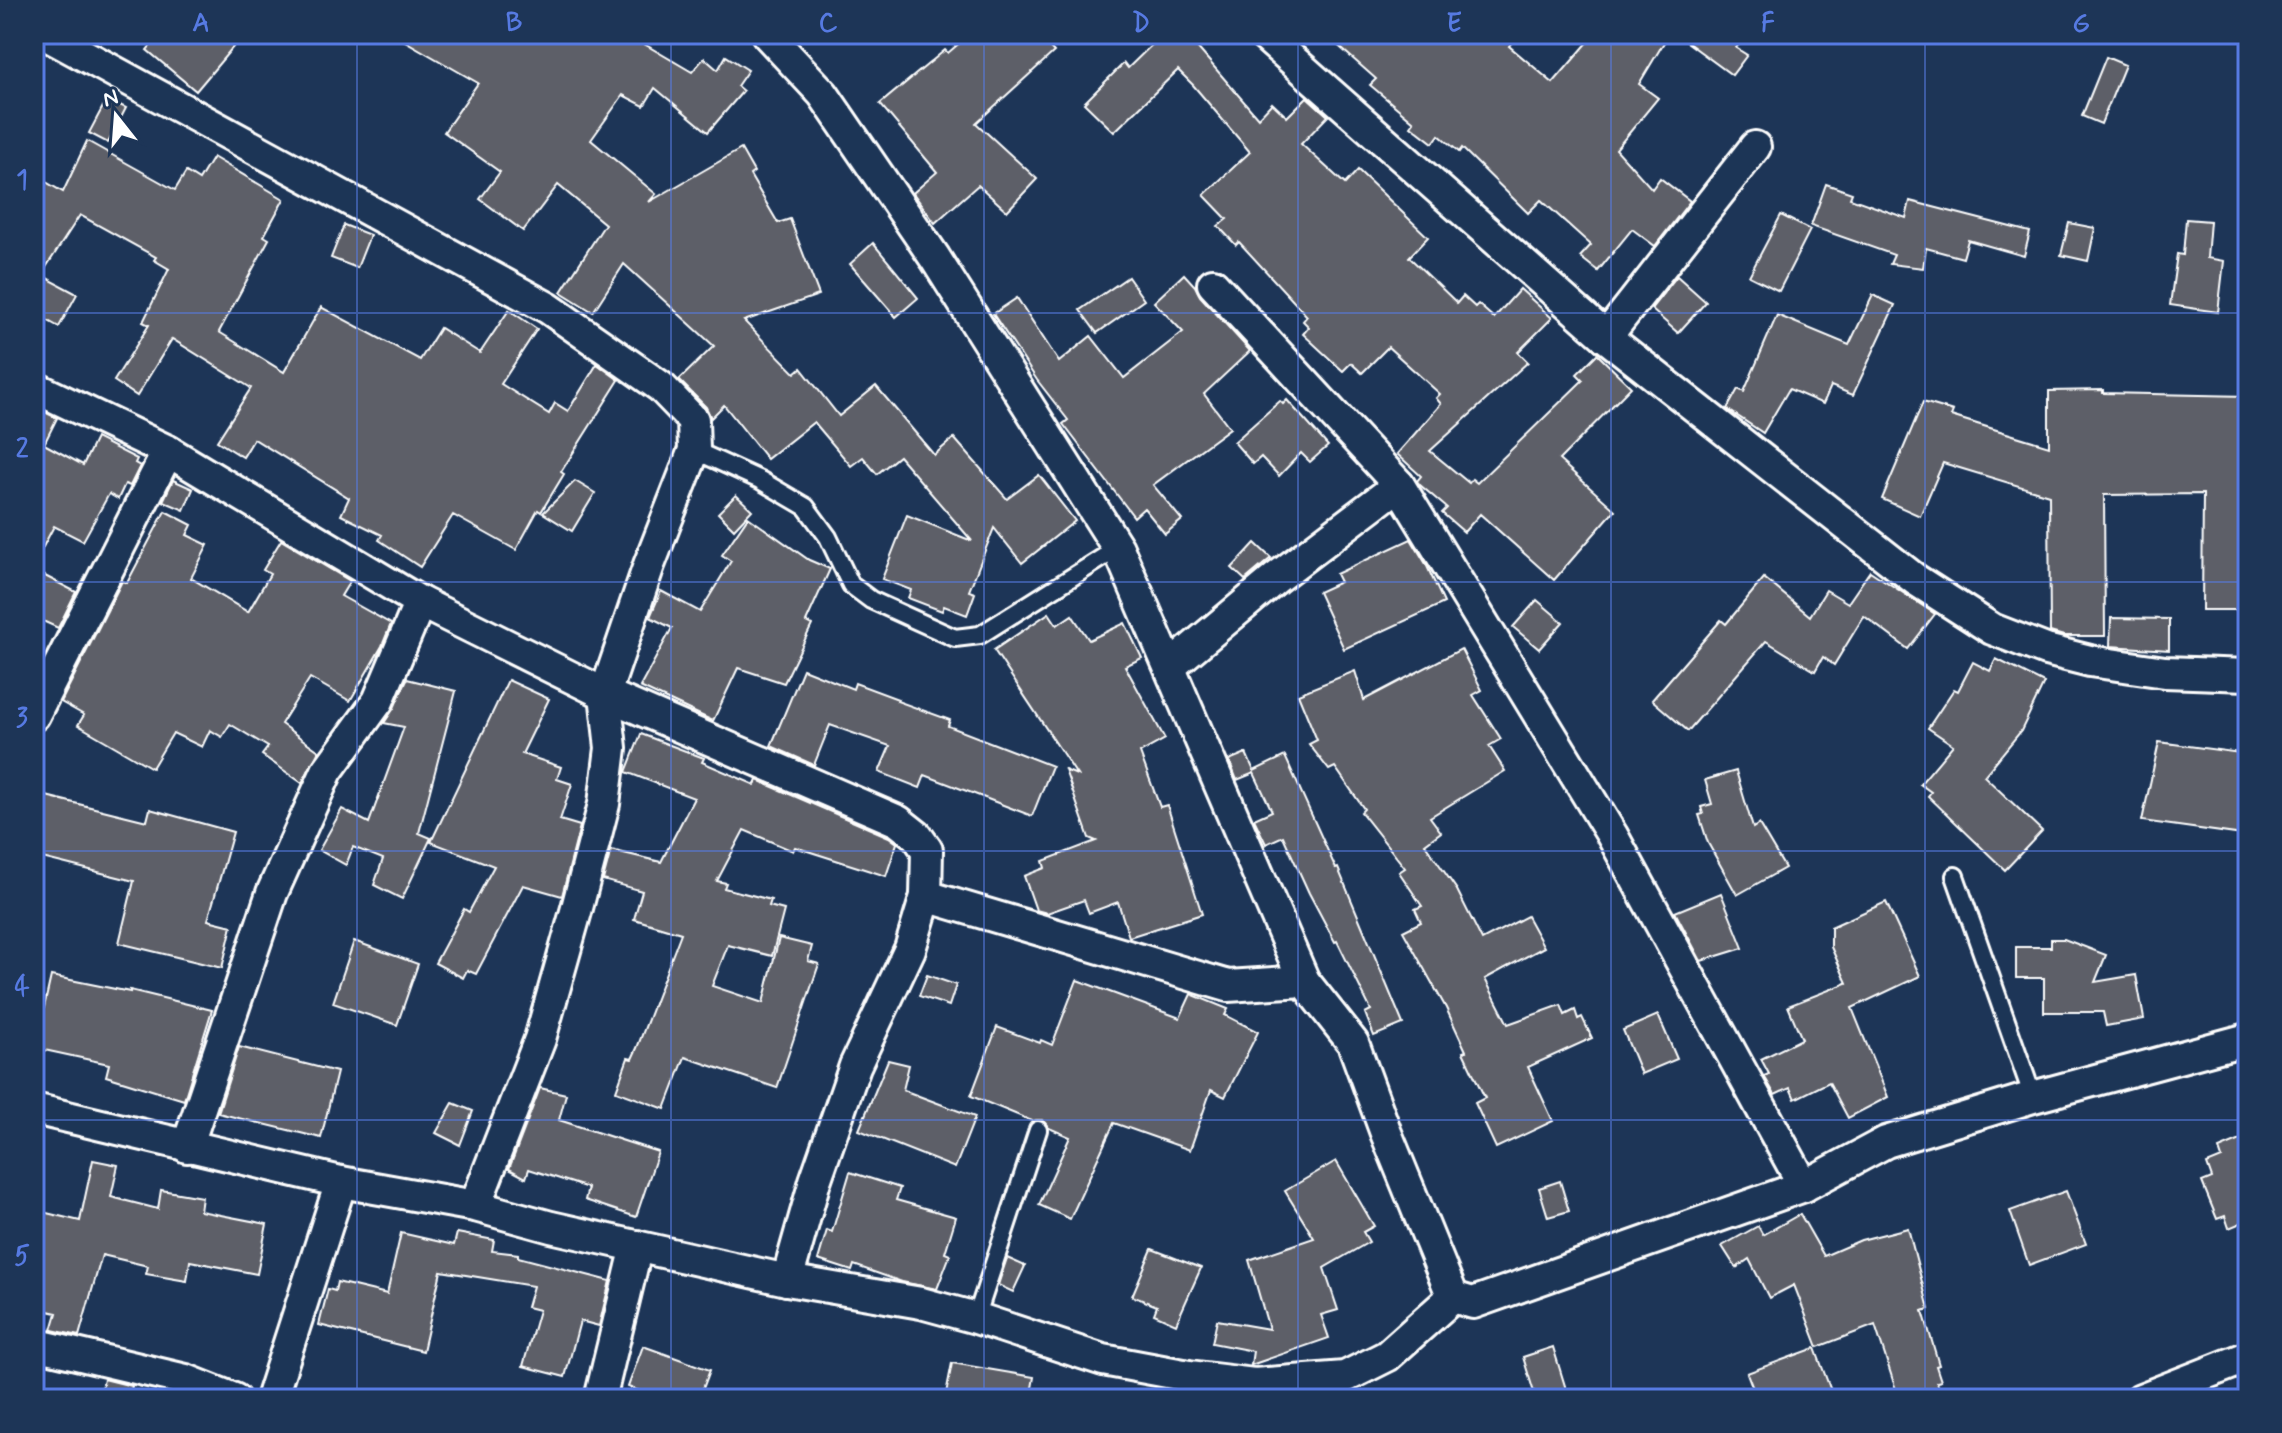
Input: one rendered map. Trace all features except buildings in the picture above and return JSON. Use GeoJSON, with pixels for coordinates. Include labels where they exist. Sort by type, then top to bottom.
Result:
{"type":"FeatureCollection","features":[{"type":"Feature","properties":{"kind":"street"},"geometry":{"type":"LineString","coordinates":[[34,44],[44,34],[548,308],[661,387],[693,420],[694,450],[649,565],[605,694],[611,748],[604,804],[540,1039],[475,1206]]}},
{"type":"Feature","properties":{"kind":"street"},"geometry":{"type":"LineString","coordinates":[[767,34],[823,94],[935,258],[1118,548],[1304,981],[1353,1043],[1453,1297]]}},
{"type":"Feature","properties":{"kind":"street"},"geometry":{"type":"LineString","coordinates":[[1263,34],[1606,337],[1916,580],[1992,629],[2046,650],[2090,661],[2165,672],[2248,675]]}},
{"type":"Feature","properties":{"kind":"street"},"geometry":{"type":"LineString","coordinates":[[1606,337],[1755,147]]}},
{"type":"Feature","properties":{"kind":"street"},"geometry":{"type":"LineString","coordinates":[[1213,284],[1399,485],[1612,835],[1804,1186]]}},
{"type":"Feature","properties":{"kind":"street"},"geometry":{"type":"LineString","coordinates":[[34,387],[168,451],[420,602],[605,694],[898,821],[917,836],[927,850],[926,896],[910,949],[855,1066],[815,1181],[787,1280]]}},
{"type":"Feature","properties":{"kind":"street"},"geometry":{"type":"LineString","coordinates":[[34,715],[168,451]]}},
{"type":"Feature","properties":{"kind":"street"},"geometry":{"type":"LineString","coordinates":[[1171,666],[1276,578],[1399,485]]}},
{"type":"Feature","properties":{"kind":"street"},"geometry":{"type":"LineString","coordinates":[[187,1147],[272,893],[327,771],[378,701],[420,602]]}},
{"type":"Feature","properties":{"kind":"street"},"geometry":{"type":"LineString","coordinates":[[926,896],[1228,986],[1304,981]]}},
{"type":"Feature","properties":{"kind":"street"},"geometry":{"type":"LineString","coordinates":[[1453,1297],[1473,1303],[1804,1186],[1886,1142],[2033,1097],[2248,1039]]}},
{"type":"Feature","properties":{"kind":"street"},"geometry":{"type":"LineString","coordinates":[[34,1109],[341,1182],[475,1206],[551,1227],[787,1280],[921,1303],[1103,1360],[1189,1376],[1311,1389],[1345,1377],[1387,1356],[1453,1297]]}},
{"type":"Feature","properties":{"kind":"street"},"geometry":{"type":"LineString","coordinates":[[271,1399],[341,1182]]}},
{"type":"Feature","properties":{"kind":"street"},"geometry":{"type":"LineString","coordinates":[[600,1399],[637,1246]]}},
{"type":"Feature","properties":{"kind":"street"},"geometry":{"type":"LineString","coordinates":[[34,1344],[186,1380],[234,1399]]}},
{"type":"Feature","properties":{"kind":"street"},"geometry":{"type":"LineString","coordinates":[[2141,1399],[2248,1357]]}},
{"type":"Feature","properties":{"kind":"lane"},"geometry":{"type":"LineString","coordinates":[[694,450],[760,480],[806,507],[828,537],[851,585],[871,600],[955,638],[980,635],[1118,548]]}},
{"type":"Feature","properties":{"kind":"lane"},"geometry":{"type":"LineString","coordinates":[[1955,876],[2033,1097]]}},
{"type":"Feature","properties":{"kind":"lane"},"geometry":{"type":"LineString","coordinates":[[976,1318],[1038,1130]]}}]}
